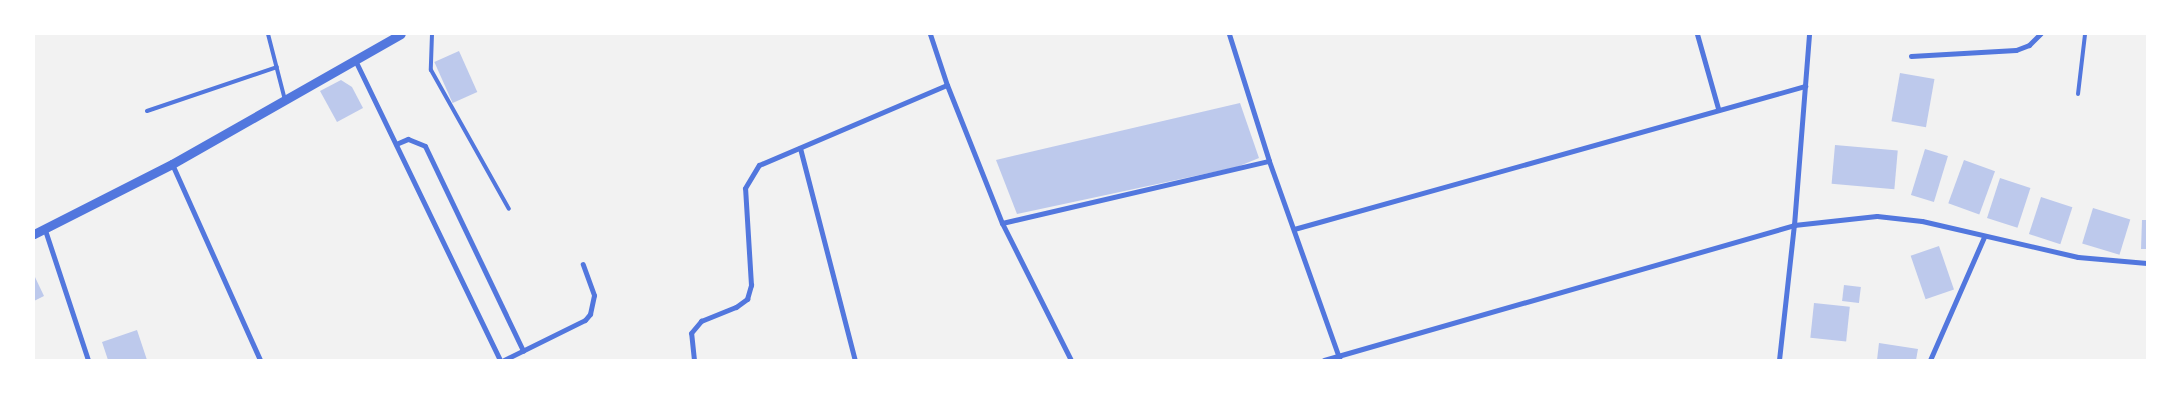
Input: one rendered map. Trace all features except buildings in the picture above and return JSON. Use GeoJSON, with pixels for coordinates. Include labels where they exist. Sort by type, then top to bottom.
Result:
{"type":"FeatureCollection","features":[{"type":"Feature","properties":{"kind":"street"},"geometry":{"type":"LineString","coordinates":[[34,234],[172,164],[401,34]]}},
{"type":"Feature","properties":{"kind":"street"},"geometry":{"type":"LineString","coordinates":[[930,34],[947,85],[1002,223],[1071,360]]}},
{"type":"Feature","properties":{"kind":"street"},"geometry":{"type":"LineString","coordinates":[[1229,34],[1269,161],[1339,359]]}},
{"type":"Feature","properties":{"kind":"street"},"geometry":{"type":"LineString","coordinates":[[1697,34],[1718,108]]}},
{"type":"Feature","properties":{"kind":"street"},"geometry":{"type":"LineString","coordinates":[[1779,360],[1794,225],[1809,34]]}},
{"type":"Feature","properties":{"kind":"street"},"geometry":{"type":"LineString","coordinates":[[1911,56],[2016,50],[2029,45],[2040,34]]}},
{"type":"Feature","properties":{"kind":"street"},"geometry":{"type":"LineString","coordinates":[[355,60],[500,360]]}},
{"type":"Feature","properties":{"kind":"street"},"geometry":{"type":"LineString","coordinates":[[694,360],[691,333],[701,321],[736,307],[747,299],[751,285],[745,188],[759,165],[947,85]]}},
{"type":"Feature","properties":{"kind":"street"},"geometry":{"type":"LineString","coordinates":[[1294,229],[1718,108],[1804,86]]}},
{"type":"Feature","properties":{"kind":"street"},"geometry":{"type":"LineString","coordinates":[[396,144],[408,139],[425,146],[523,351]]}},
{"type":"Feature","properties":{"kind":"street"},"geometry":{"type":"LineString","coordinates":[[800,148],[855,360]]}},
{"type":"Feature","properties":{"kind":"street"},"geometry":{"type":"LineString","coordinates":[[1002,223],[1269,161]]}},
{"type":"Feature","properties":{"kind":"street"},"geometry":{"type":"LineString","coordinates":[[172,164],[260,360]]}},
{"type":"Feature","properties":{"kind":"street"},"geometry":{"type":"LineString","coordinates":[[1324,360],[1339,359],[1794,225],[1877,216],[1922,221],[1984,238],[2078,257],[2147,263]]}},
{"type":"Feature","properties":{"kind":"street"},"geometry":{"type":"LineString","coordinates":[[45,230],[88,360]]}},
{"type":"Feature","properties":{"kind":"street"},"geometry":{"type":"LineString","coordinates":[[1930,360],[1984,238]]}},
{"type":"Feature","properties":{"kind":"street"},"geometry":{"type":"LineString","coordinates":[[504,360],[578,324],[590,314],[594,296],[583,264]]}},
{"type":"Feature","properties":{"kind":"lane"},"geometry":{"type":"LineString","coordinates":[[268,34],[285,100]]}},
{"type":"Feature","properties":{"kind":"lane"},"geometry":{"type":"LineString","coordinates":[[432,34],[431,70],[509,209]]}},
{"type":"Feature","properties":{"kind":"lane"},"geometry":{"type":"LineString","coordinates":[[2078,94],[2085,34]]}},
{"type":"Feature","properties":{"kind":"lane"},"geometry":{"type":"LineString","coordinates":[[147,111],[277,67]]}}]}
